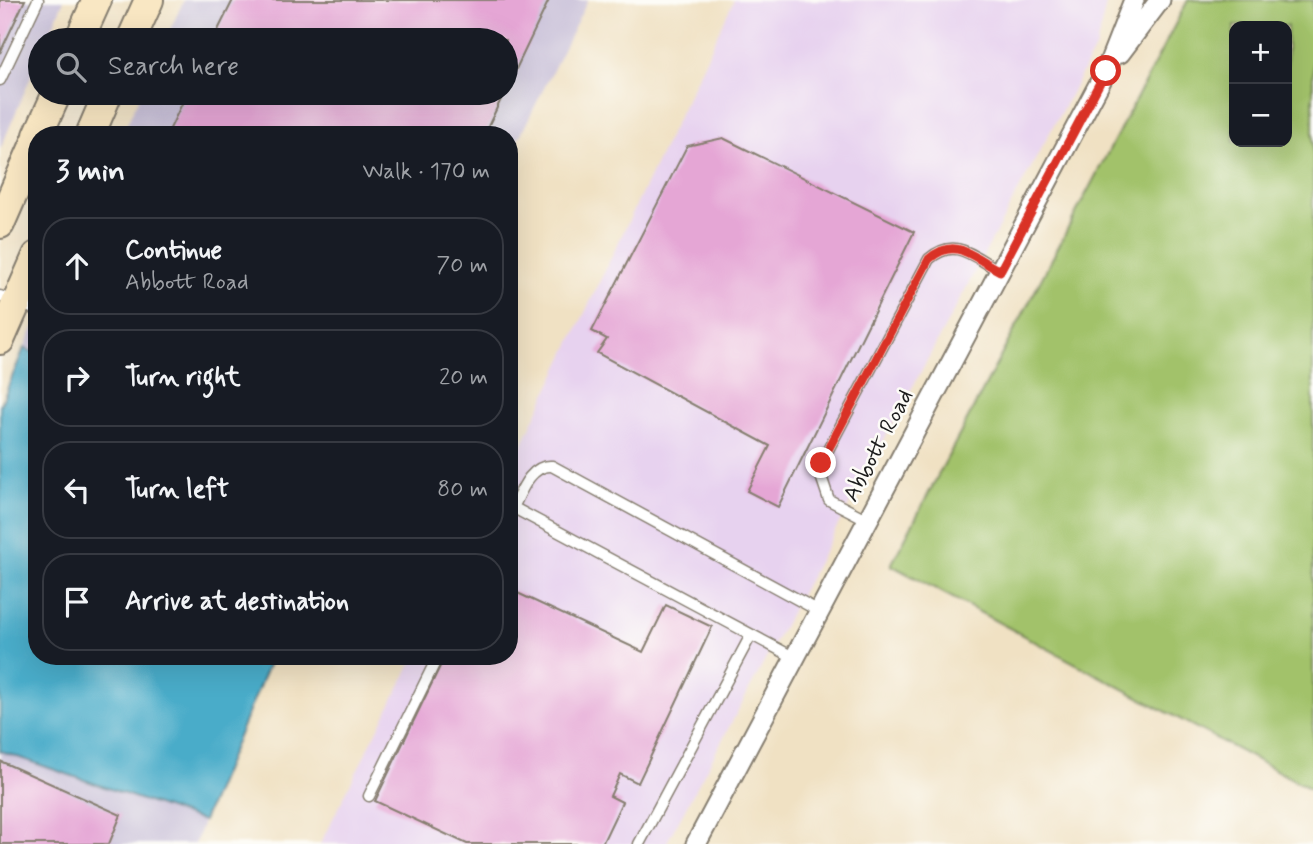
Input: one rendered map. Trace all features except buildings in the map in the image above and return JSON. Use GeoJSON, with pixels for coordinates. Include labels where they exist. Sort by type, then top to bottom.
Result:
{"type":"FeatureCollection","features":[{"type":"Feature","properties":{"kind":"main road"},"geometry":{"type":"LineString","coordinates":[[84,28],[97,0]]}},
{"type":"Feature","properties":{"kind":"main road"},"geometry":{"type":"LineString","coordinates":[[136,28],[149,0]]}},
{"type":"Feature","properties":{"kind":"main road"},"geometry":{"type":"LineString","coordinates":[[43,126],[52,105]]}},
{"type":"Feature","properties":{"kind":"main road"},"geometry":{"type":"LineString","coordinates":[[94,126],[103,105]]}},
{"type":"Feature","properties":{"kind":"main road"},"geometry":{"type":"LineString","coordinates":[[0,224],[28,160]]}},
{"type":"Feature","properties":{"kind":"main road"},"geometry":{"type":"LineString","coordinates":[[0,340],[28,278]]}},
{"type":"Feature","properties":{"kind":"street","name":"Abbott Road"},"geometry":{"type":"LineString","coordinates":[[696,844],[1106,71],[1134,0]]}},
{"type":"Feature","properties":{"kind":"street","name":"Abbott Road"},"geometry":{"type":"LineString","coordinates":[[1106,71],[1160,0]]}},
{"type":"Feature","properties":{"kind":"lane"},"geometry":{"type":"LineString","coordinates":[[0,80],[38,0]]}},
{"type":"Feature","properties":{"kind":"lane"},"geometry":{"type":"LineString","coordinates":[[868,520],[829,500],[819,470],[929,259],[942,248],[953,246],[1000,271]]}},
{"type":"Feature","properties":{"kind":"lane"},"geometry":{"type":"LineString","coordinates":[[518,499],[534,470],[542,465],[552,466],[819,611]]}},
{"type":"Feature","properties":{"kind":"lane"},"geometry":{"type":"LineString","coordinates":[[518,516],[795,658]]}},
{"type":"Feature","properties":{"kind":"lane"},"geometry":{"type":"LineString","coordinates":[[639,844],[751,635]]}},
{"type":"Feature","properties":{"kind":"lane"},"geometry":{"type":"LineString","coordinates":[[369,796],[434,665]]}},
{"type":"Feature","properties":{"kind":"shaded area"},"geometry":{"type":"Polygon","coordinates":[[[0,0],[64,0],[52,28],[28,28],[28,84],[0,150],[0,0]]]}},
{"type":"Feature","properties":{"kind":"shaded area"},"geometry":{"type":"Polygon","coordinates":[[[184,0],[588,0],[518,140],[518,126],[126,126],[136,105],[518,105],[518,28],[171,28],[184,0]]]}},
{"type":"Feature","properties":{"kind":"shaded area"},"geometry":{"type":"Polygon","coordinates":[[[734,0],[1107,0],[1096,47],[666,844],[320,844],[410,665],[518,665],[518,453],[734,0]]]}},
{"type":"Feature","properties":{"kind":"shaded area"},"geometry":{"type":"Polygon","coordinates":[[[0,751],[203,821],[195,844],[0,844],[0,751]]]}},
{"type":"Feature","properties":{"kind":"green space"},"geometry":{"type":"Polygon","coordinates":[[[1188,0],[1313,0],[1313,790],[891,565],[1188,0]]]}},
{"type":"Feature","properties":{"kind":"water"},"geometry":{"type":"Polygon","coordinates":[[[24,348],[28,350],[28,665],[268,665],[203,821],[0,751],[0,406],[24,348]]]}},
{"type":"Feature","properties":{"kind":"route"},"geometry":{"type":"LineString","coordinates":[[821,463],[929,259],[942,248],[953,246],[1000,271],[1106,71]]}}]}
